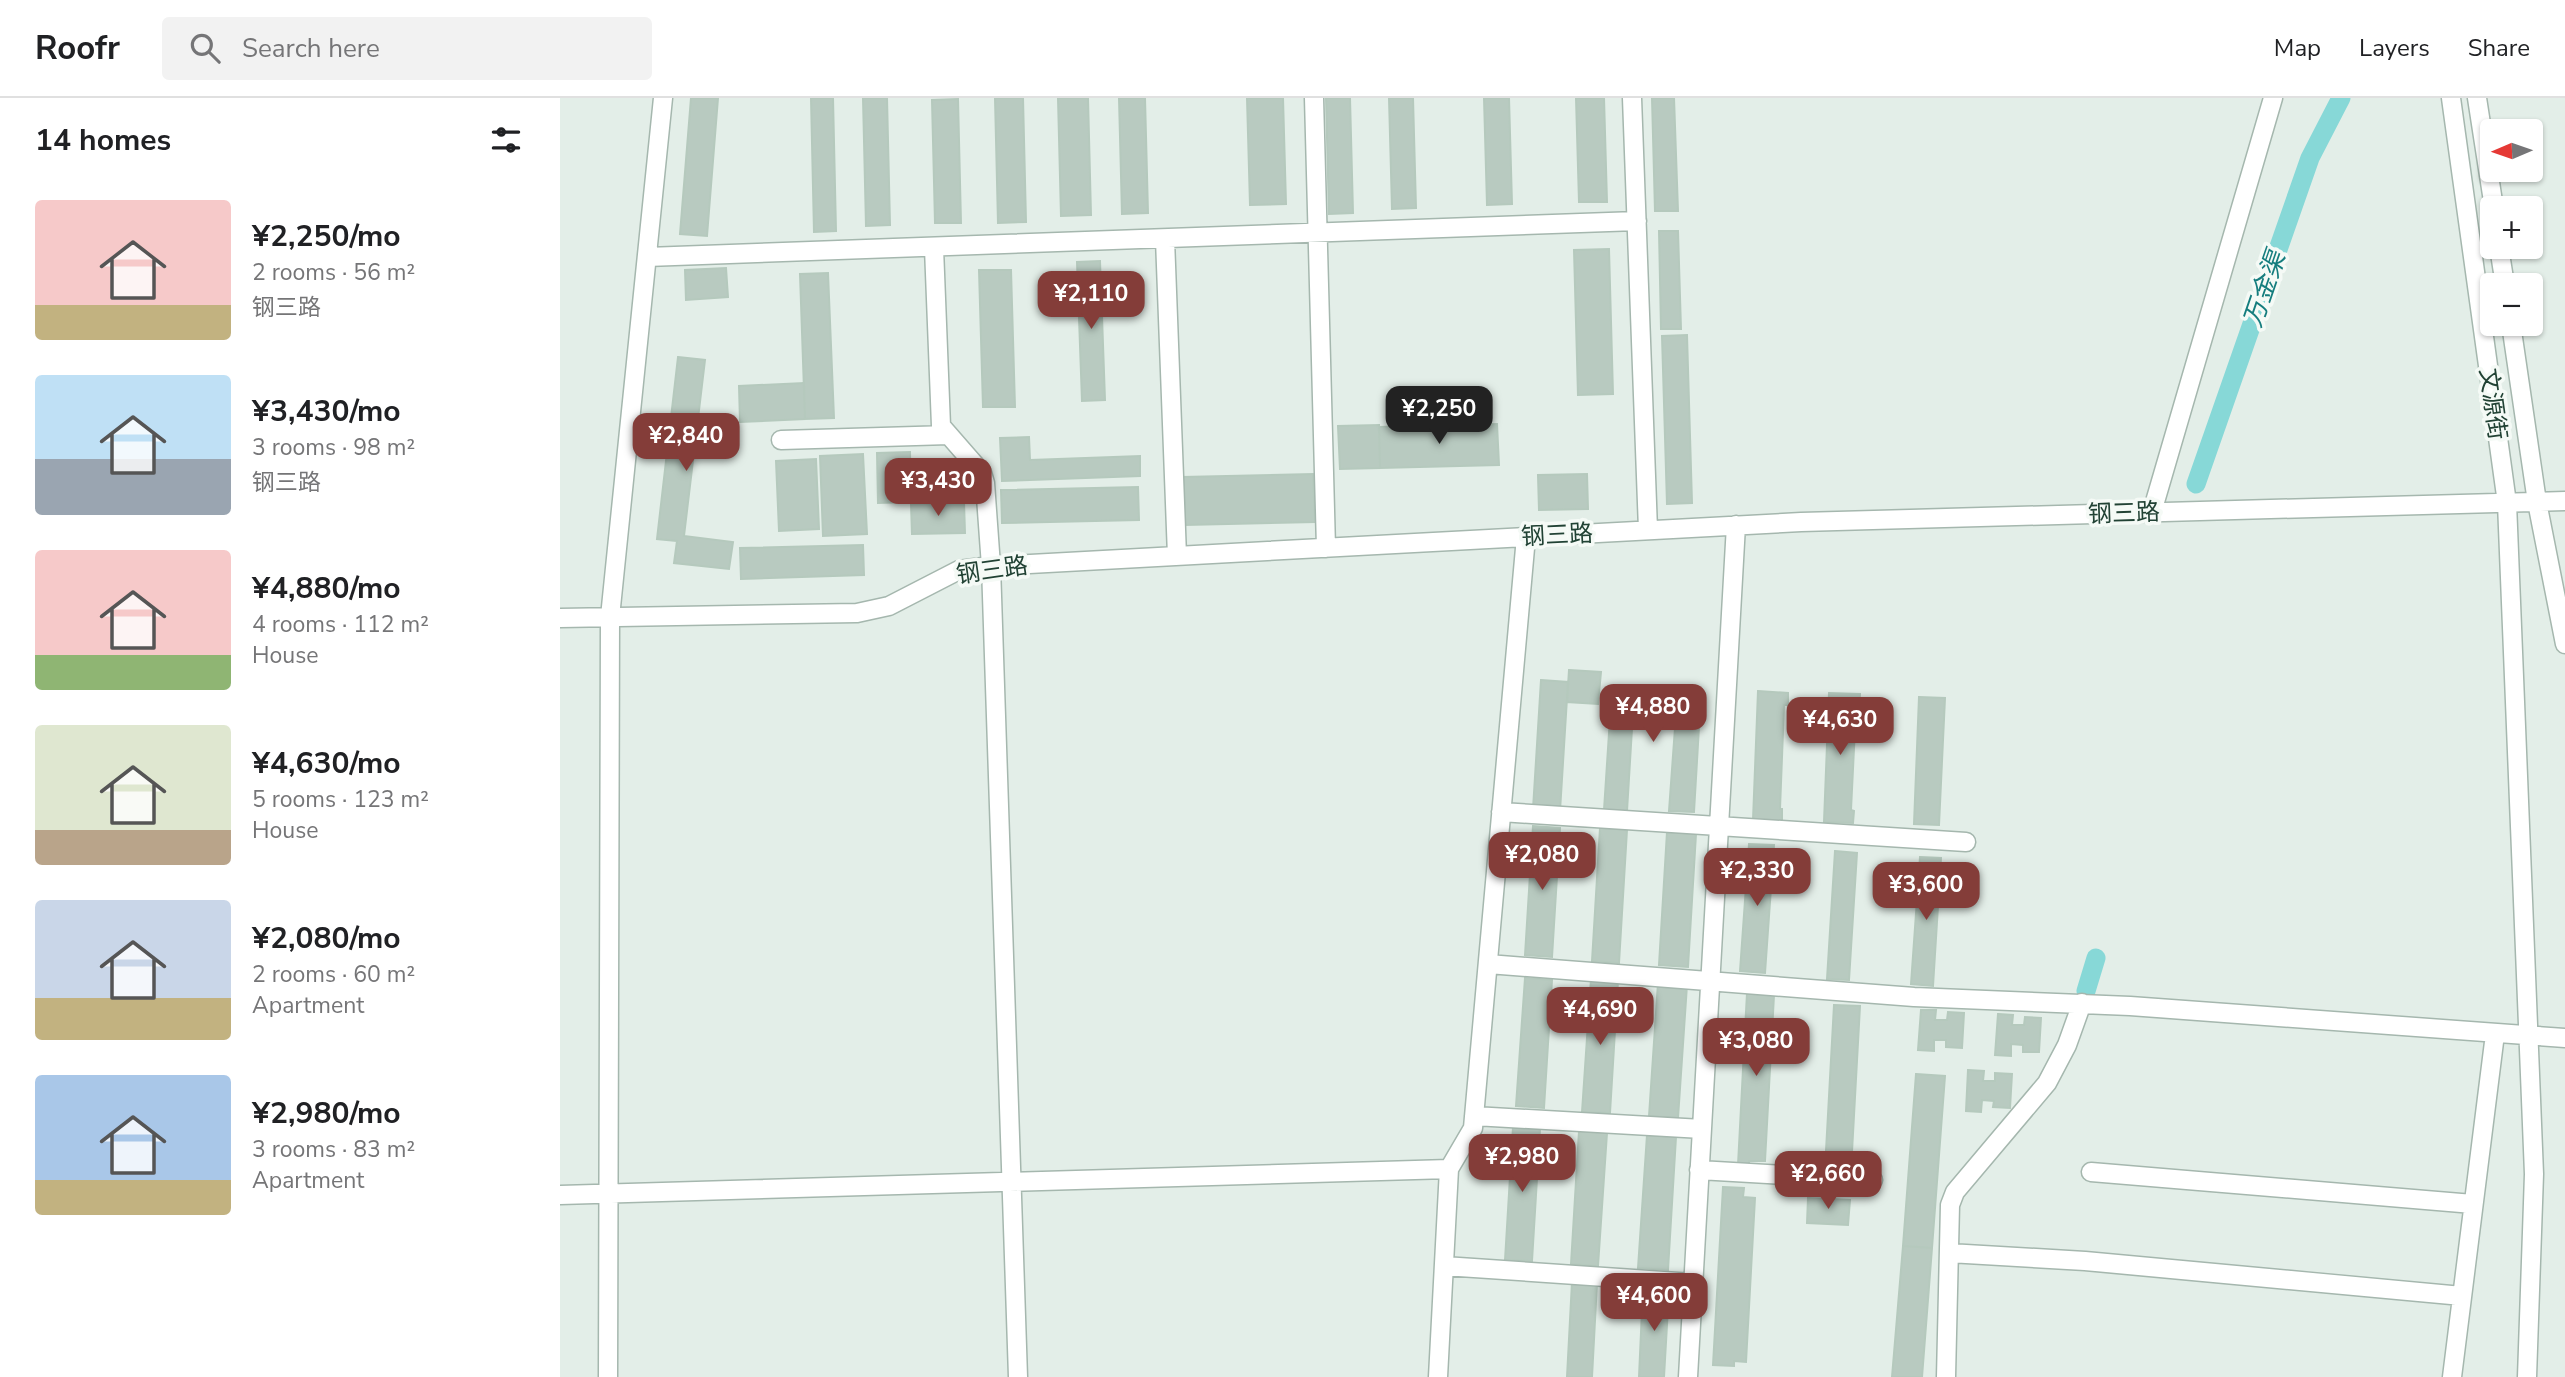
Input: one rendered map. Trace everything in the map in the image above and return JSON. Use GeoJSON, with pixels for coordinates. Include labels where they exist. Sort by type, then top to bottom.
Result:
{"type":"FeatureCollection","features":[{"type":"Feature","properties":{"kind":"street"},"geometry":{"type":"LineString","coordinates":[[608,1377],[610,617],[663,98]]}},
{"type":"Feature","properties":{"kind":"street"},"geometry":{"type":"LineString","coordinates":[[1314,98],[1326,548]]}},
{"type":"Feature","properties":{"kind":"street"},"geometry":{"type":"LineString","coordinates":[[1632,98],[1648,530]]}},
{"type":"Feature","properties":{"kind":"street"},"geometry":{"type":"LineString","coordinates":[[2152,512],[2273,98]]}},
{"type":"Feature","properties":{"kind":"street","name":"文源街"},"geometry":{"type":"LineString","coordinates":[[2451,98],[2507,503],[2534,1174],[2527,1377]]}},
{"type":"Feature","properties":{"kind":"street"},"geometry":{"type":"LineString","coordinates":[[2477,98],[2492,196]]}},
{"type":"Feature","properties":{"kind":"street"},"geometry":{"type":"LineString","coordinates":[[647,257],[1637,221]]}},
{"type":"Feature","properties":{"kind":"street"},"geometry":{"type":"LineString","coordinates":[[1165,239],[1177,556]]}},
{"type":"Feature","properties":{"kind":"street"},"geometry":{"type":"LineString","coordinates":[[934,248],[941,426],[982,473],[985,483],[991,566],[1018,1377]]}},
{"type":"Feature","properties":{"kind":"street","name":"文源街"},"geometry":{"type":"LineString","coordinates":[[2513,336],[2537,502],[2565,644]]}},
{"type":"Feature","properties":{"kind":"street"},"geometry":{"type":"LineString","coordinates":[[781,440],[949,435]]}},
{"type":"Feature","properties":{"kind":"street","name":"钢三路"},"geometry":{"type":"LineString","coordinates":[[560,618],[857,613],[890,606],[959,570],[991,566],[1736,525],[2565,501]]}},
{"type":"Feature","properties":{"kind":"street"},"geometry":{"type":"LineString","coordinates":[[1688,1377],[1736,525]]}},
{"type":"Feature","properties":{"kind":"street"},"geometry":{"type":"LineString","coordinates":[[1438,1377],[1448,1169],[1473,1128],[1526,537]]}},
{"type":"Feature","properties":{"kind":"street"},"geometry":{"type":"LineString","coordinates":[[1501,812],[1966,842]]}},
{"type":"Feature","properties":{"kind":"street"},"geometry":{"type":"LineString","coordinates":[[1488,964],[1914,997],[2082,1003],[2565,1038]]}},
{"type":"Feature","properties":{"kind":"street"},"geometry":{"type":"LineString","coordinates":[[1945,1377],[1950,1205],[1955,1192],[2047,1083],[2067,1045],[2082,1003]]}},
{"type":"Feature","properties":{"kind":"street"},"geometry":{"type":"LineString","coordinates":[[2452,1377],[2495,1034]]}},
{"type":"Feature","properties":{"kind":"street"},"geometry":{"type":"LineString","coordinates":[[1474,1116],[1702,1129]]}},
{"type":"Feature","properties":{"kind":"street"},"geometry":{"type":"LineString","coordinates":[[560,1195],[1448,1169]]}},
{"type":"Feature","properties":{"kind":"street"},"geometry":{"type":"LineString","coordinates":[[1699,1170],[1873,1180]]}},
{"type":"Feature","properties":{"kind":"street"},"geometry":{"type":"LineString","coordinates":[[2091,1172],[2473,1204]]}},
{"type":"Feature","properties":{"kind":"street"},"geometry":{"type":"LineString","coordinates":[[1949,1253],[2085,1261],[2462,1296]]}},
{"type":"Feature","properties":{"kind":"street"},"geometry":{"type":"LineString","coordinates":[[1444,1266],[1693,1283]]}},
{"type":"Feature","properties":{"kind":"building"},"geometry":{"type":"Polygon","coordinates":[[[691,98],[718,98],[707,236],[680,234],[691,98]]]}},
{"type":"Feature","properties":{"kind":"building"},"geometry":{"type":"Polygon","coordinates":[[[811,98],[833,98],[836,231],[814,232],[811,98]]]}},
{"type":"Feature","properties":{"kind":"building"},"geometry":{"type":"Polygon","coordinates":[[[863,98],[887,98],[890,225],[866,226],[863,98]]]}},
{"type":"Feature","properties":{"kind":"building"},"geometry":{"type":"Polygon","coordinates":[[[995,98],[1023,98],[1026,222],[998,223],[995,98]]]}},
{"type":"Feature","properties":{"kind":"building"},"geometry":{"type":"Polygon","coordinates":[[[1058,98],[1088,98],[1091,215],[1061,216],[1058,98]]]}},
{"type":"Feature","properties":{"kind":"building"},"geometry":{"type":"Polygon","coordinates":[[[1119,98],[1145,98],[1148,213],[1122,214],[1119,98]]]}},
{"type":"Feature","properties":{"kind":"building"},"geometry":{"type":"Polygon","coordinates":[[[1247,98],[1283,98],[1286,204],[1250,205],[1247,98]]]}},
{"type":"Feature","properties":{"kind":"building"},"geometry":{"type":"Polygon","coordinates":[[[1326,98],[1350,98],[1353,213],[1329,214],[1326,98]]]}},
{"type":"Feature","properties":{"kind":"building"},"geometry":{"type":"Polygon","coordinates":[[[1389,98],[1413,98],[1416,208],[1392,209],[1389,98]]]}},
{"type":"Feature","properties":{"kind":"building"},"geometry":{"type":"Polygon","coordinates":[[[1484,98],[1509,98],[1512,204],[1487,205],[1484,98]]]}},
{"type":"Feature","properties":{"kind":"building"},"geometry":{"type":"Polygon","coordinates":[[[1576,98],[1604,98],[1607,202],[1579,202],[1576,98]]]}},
{"type":"Feature","properties":{"kind":"building"},"geometry":{"type":"Polygon","coordinates":[[[1652,98],[1674,98],[1678,211],[1655,211],[1652,98]]]}},
{"type":"Feature","properties":{"kind":"building"},"geometry":{"type":"Polygon","coordinates":[[[958,99],[961,223],[935,223],[932,100],[958,99]]]}},
{"type":"Feature","properties":{"kind":"building"},"geometry":{"type":"Polygon","coordinates":[[[1659,231],[1678,231],[1681,329],[1661,329],[1659,231]]]}},
{"type":"Feature","properties":{"kind":"building"},"geometry":{"type":"Polygon","coordinates":[[[1609,249],[1613,394],[1578,395],[1574,250],[1609,249]]]}},
{"type":"Feature","properties":{"kind":"building"},"geometry":{"type":"Polygon","coordinates":[[[1100,261],[1105,400],[1082,401],[1077,262],[1100,261]]]}},
{"type":"Feature","properties":{"kind":"building"},"geometry":{"type":"Polygon","coordinates":[[[726,268],[728,297],[686,300],[685,270],[726,268]]]}},
{"type":"Feature","properties":{"kind":"building"},"geometry":{"type":"Polygon","coordinates":[[[979,270],[1011,270],[1015,407],[983,407],[979,270]]]}},
{"type":"Feature","properties":{"kind":"building"},"geometry":{"type":"Polygon","coordinates":[[[828,273],[834,418],[805,419],[800,274],[828,273]]]}},
{"type":"Feature","properties":{"kind":"building"},"geometry":{"type":"Polygon","coordinates":[[[1687,335],[1692,503],[1667,504],[1662,336],[1687,335]]]}},
{"type":"Feature","properties":{"kind":"building"},"geometry":{"type":"Polygon","coordinates":[[[678,357],[705,360],[684,536],[733,542],[729,569],[674,563],[677,541],[657,539],[678,357]]]}},
{"type":"Feature","properties":{"kind":"building"},"geometry":{"type":"Polygon","coordinates":[[[804,383],[805,419],[740,422],[739,386],[804,383]]]}},
{"type":"Feature","properties":{"kind":"building"},"geometry":{"type":"Polygon","coordinates":[[[1497,424],[1499,465],[1380,468],[1379,427],[1497,424]]]}},
{"type":"Feature","properties":{"kind":"building"},"geometry":{"type":"Polygon","coordinates":[[[1379,425],[1380,468],[1340,469],[1338,426],[1379,425]]]}},
{"type":"Feature","properties":{"kind":"building"},"geometry":{"type":"Polygon","coordinates":[[[1029,437],[1030,460],[1140,456],[1140,476],[1002,481],[1000,438],[1029,437]]]}},
{"type":"Feature","properties":{"kind":"building"},"geometry":{"type":"Polygon","coordinates":[[[910,452],[911,502],[878,503],[877,453],[910,452]]]}},
{"type":"Feature","properties":{"kind":"building"},"geometry":{"type":"Polygon","coordinates":[[[863,454],[867,534],[823,536],[820,456],[863,454]]]}},
{"type":"Feature","properties":{"kind":"building"},"geometry":{"type":"Polygon","coordinates":[[[816,459],[819,529],[779,531],[776,461],[816,459]]]}},
{"type":"Feature","properties":{"kind":"building"},"geometry":{"type":"Polygon","coordinates":[[[1313,474],[1315,522],[1185,525],[1183,477],[1313,474]]]}},
{"type":"Feature","properties":{"kind":"building"},"geometry":{"type":"Polygon","coordinates":[[[1587,474],[1588,509],[1539,510],[1538,475],[1587,474]]]}},
{"type":"Feature","properties":{"kind":"building"},"geometry":{"type":"Polygon","coordinates":[[[1138,487],[1139,520],[1002,523],[1001,490],[1138,487]]]}},
{"type":"Feature","properties":{"kind":"building"},"geometry":{"type":"Polygon","coordinates":[[[964,502],[965,533],[912,534],[911,504],[964,502]]]}},
{"type":"Feature","properties":{"kind":"building"},"geometry":{"type":"Polygon","coordinates":[[[863,545],[864,575],[741,579],[740,548],[863,545]]]}},
{"type":"Feature","properties":{"kind":"building"},"geometry":{"type":"Polygon","coordinates":[[[1569,670],[1601,672],[1598,704],[1567,702],[1569,670]]]}},
{"type":"Feature","properties":{"kind":"building"},"geometry":{"type":"Polygon","coordinates":[[[1541,680],[1568,682],[1560,811],[1533,809],[1541,680]]]}},
{"type":"Feature","properties":{"kind":"building"},"geometry":{"type":"Polygon","coordinates":[[[1612,687],[1701,693],[1694,812],[1669,811],[1676,714],[1633,712],[1627,811],[1604,810],[1612,687]]]}},
{"type":"Feature","properties":{"kind":"building"},"geometry":{"type":"Polygon","coordinates":[[[1758,691],[1788,693],[1788,705],[1784,705],[1780,809],[1782,821],[1753,820],[1758,691]]]}},
{"type":"Feature","properties":{"kind":"building"},"geometry":{"type":"Polygon","coordinates":[[[1829,693],[1860,694],[1859,707],[1856,707],[1851,810],[1854,811],[1853,823],[1824,822],[1829,693]]]}},
{"type":"Feature","properties":{"kind":"building"},"geometry":{"type":"Polygon","coordinates":[[[1919,697],[1945,698],[1939,825],[1914,824],[1919,697]]]}},
{"type":"Feature","properties":{"kind":"building"},"geometry":{"type":"Polygon","coordinates":[[[1533,826],[1560,828],[1552,957],[1525,955],[1533,826]]]}},
{"type":"Feature","properties":{"kind":"building"},"geometry":{"type":"Polygon","coordinates":[[[1600,828],[1627,830],[1619,963],[1592,961],[1600,828]]]}},
{"type":"Feature","properties":{"kind":"building"},"geometry":{"type":"Polygon","coordinates":[[[1667,832],[1696,834],[1688,967],[1659,965],[1667,832]]]}},
{"type":"Feature","properties":{"kind":"building"},"geometry":{"type":"Polygon","coordinates":[[[1749,844],[1774,845],[1765,973],[1740,971],[1749,844]]]}},
{"type":"Feature","properties":{"kind":"building"},"geometry":{"type":"Polygon","coordinates":[[[1835,851],[1857,853],[1849,980],[1827,979],[1835,851]]]}},
{"type":"Feature","properties":{"kind":"building"},"geometry":{"type":"Polygon","coordinates":[[[1920,857],[1941,858],[1933,986],[1911,984],[1920,857]]]}},
{"type":"Feature","properties":{"kind":"building"},"geometry":{"type":"Polygon","coordinates":[[[1525,978],[1552,980],[1544,1108],[1516,1106],[1525,978]]]}},
{"type":"Feature","properties":{"kind":"building"},"geometry":{"type":"Polygon","coordinates":[[[1591,979],[1618,981],[1610,1113],[1582,1112],[1591,979]]]}},
{"type":"Feature","properties":{"kind":"building"},"geometry":{"type":"Polygon","coordinates":[[[1658,983],[1687,985],[1678,1118],[1649,1116],[1658,983]]]}},
{"type":"Feature","properties":{"kind":"building"},"geometry":{"type":"Polygon","coordinates":[[[1747,993],[1774,995],[1765,1161],[1749,1161],[1749,1165],[1738,1165],[1747,993]]]}},
{"type":"Feature","properties":{"kind":"building"},"geometry":{"type":"Polygon","coordinates":[[[1834,1005],[1860,1006],[1851,1170],[1825,1169],[1834,1005]]]}},
{"type":"Feature","properties":{"kind":"building"},"geometry":{"type":"Polygon","coordinates":[[[1921,1010],[1936,1010],[1935,1020],[1947,1020],[1948,1012],[1964,1013],[1962,1048],[1946,1047],[1946,1040],[1934,1040],[1934,1051],[1918,1050],[1921,1010]]]}},
{"type":"Feature","properties":{"kind":"building"},"geometry":{"type":"Polygon","coordinates":[[[1998,1014],[2013,1015],[2012,1025],[2024,1025],[2025,1017],[2041,1018],[2039,1052],[2023,1052],[2023,1045],[2011,1044],[2011,1056],[1995,1055],[1998,1014]]]}},
{"type":"Feature","properties":{"kind":"building"},"geometry":{"type":"Polygon","coordinates":[[[1968,1070],[1984,1071],[1983,1081],[1995,1081],[1995,1073],[2012,1074],[2010,1108],[1993,1107],[1994,1101],[1982,1100],[1981,1112],[1966,1111],[1968,1070]]]}},
{"type":"Feature","properties":{"kind":"building"},"geometry":{"type":"Polygon","coordinates":[[[1916,1074],[1945,1076],[1932,1248],[1903,1246],[1916,1074]]]}},
{"type":"Feature","properties":{"kind":"building"},"geometry":{"type":"Polygon","coordinates":[[[1513,1127],[1540,1129],[1532,1261],[1505,1260],[1513,1127]]]}},
{"type":"Feature","properties":{"kind":"building"},"geometry":{"type":"Polygon","coordinates":[[[1579,1131],[1607,1133],[1598,1266],[1571,1264],[1579,1131]]]}},
{"type":"Feature","properties":{"kind":"building"},"geometry":{"type":"Polygon","coordinates":[[[1647,1135],[1676,1137],[1668,1270],[1638,1268],[1647,1135]]]}},
{"type":"Feature","properties":{"kind":"building"},"geometry":{"type":"Polygon","coordinates":[[[1723,1187],[1744,1188],[1743,1197],[1755,1198],[1746,1362],[1734,1361],[1734,1366],[1713,1365],[1723,1187]]]}},
{"type":"Feature","properties":{"kind":"building"},"geometry":{"type":"Polygon","coordinates":[[[1808,1198],[1850,1200],[1848,1225],[1807,1223],[1808,1198]]]}},
{"type":"Feature","properties":{"kind":"building"},"geometry":{"type":"Polygon","coordinates":[[[1903,1246],[1932,1248],[1922,1377],[1892,1377],[1903,1246]]]}},
{"type":"Feature","properties":{"kind":"building"},"geometry":{"type":"Polygon","coordinates":[[[1572,1282],[1597,1283],[1592,1377],[1567,1377],[1572,1282]]]}},
{"type":"Feature","properties":{"kind":"building"},"geometry":{"type":"Polygon","coordinates":[[[1643,1288],[1669,1290],[1664,1377],[1639,1377],[1643,1288]]]}},
{"type":"Feature","properties":{"kind":"waterway","name":"万金渠"},"geometry":{"type":"LineString","coordinates":[[2196,484],[2310,158],[2341,98]]}},
{"type":"Feature","properties":{"kind":"waterway","name":"万金渠"},"geometry":{"type":"LineString","coordinates":[[2086,991],[2096,958]]}}]}
